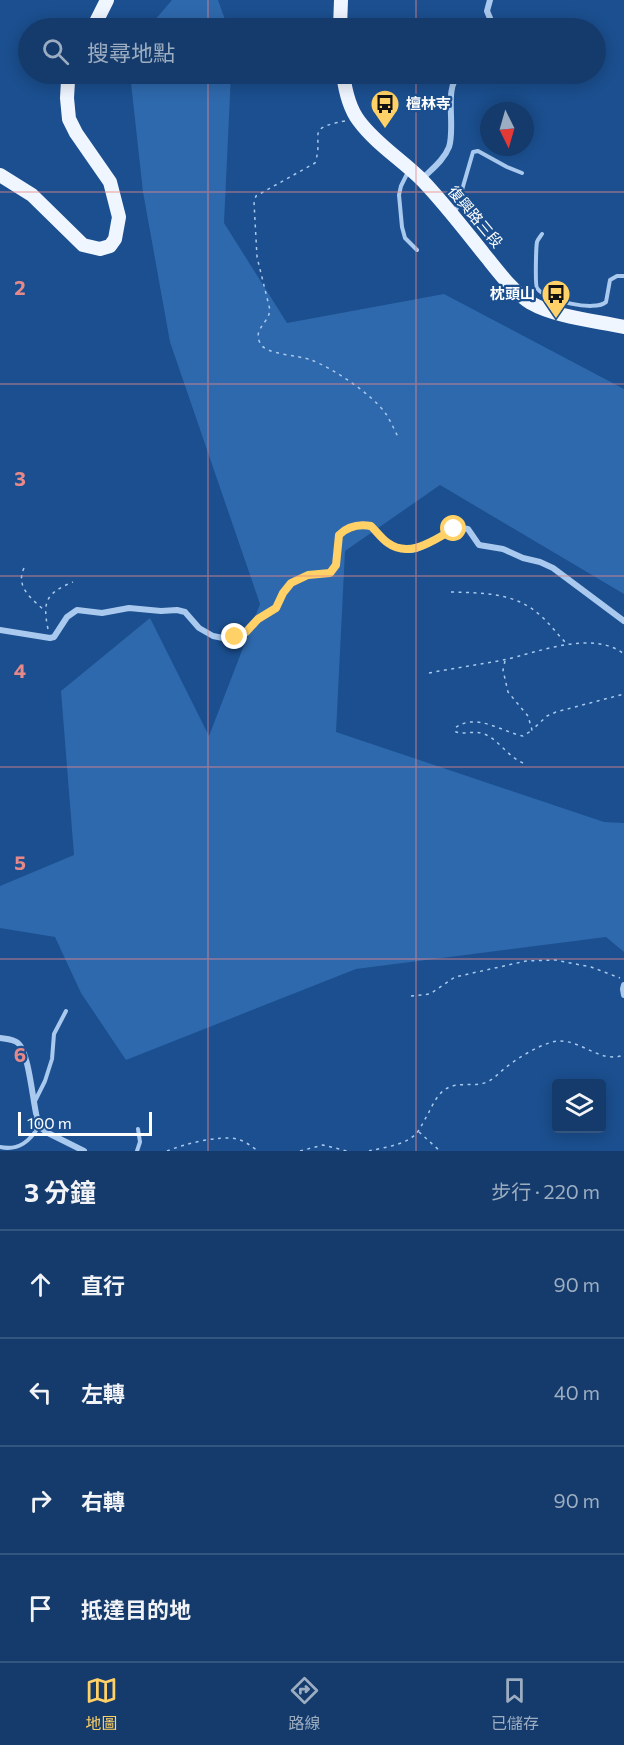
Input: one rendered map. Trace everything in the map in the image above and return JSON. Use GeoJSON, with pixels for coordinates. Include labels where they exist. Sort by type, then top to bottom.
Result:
{"type":"FeatureCollection","features":[{"type":"Feature","properties":{"kind":"main road"},"geometry":{"type":"LineString","coordinates":[[98,18],[107,0]]}},
{"type":"Feature","properties":{"kind":"main road"},"geometry":{"type":"LineString","coordinates":[[340,18],[341,0]]}},
{"type":"Feature","properties":{"kind":"main road"},"geometry":{"type":"LineString","coordinates":[[0,175],[32,195],[83,245],[100,249],[110,246],[117,233],[119,217],[110,182],[76,133],[69,118],[68,84]]}},
{"type":"Feature","properties":{"kind":"main road","name":"復興路三段"},"geometry":{"type":"LineString","coordinates":[[345,84],[357,119],[373,137],[422,180],[510,285],[528,301],[555,312],[624,327]]}},
{"type":"Feature","properties":{"kind":"street"},"geometry":{"type":"LineString","coordinates":[[490,0],[487,11],[490,18]]}},
{"type":"Feature","properties":{"kind":"street"},"geometry":{"type":"LineString","coordinates":[[422,180],[442,159],[452,138],[453,84]]}},
{"type":"Feature","properties":{"kind":"street"},"geometry":{"type":"LineString","coordinates":[[0,630],[50,638],[54,636],[66,617],[77,610],[102,613],[129,608],[177,610],[184,612],[200,628],[213,636],[235,637],[246,632],[258,619],[276,608],[291,583],[308,575],[330,573],[336,565],[339,535],[344,530],[363,525],[371,526],[389,544],[408,550],[417,548],[454,529],[468,529],[479,545],[503,549],[553,568],[624,621]]}},
{"type":"Feature","properties":{"kind":"street"},"geometry":{"type":"LineString","coordinates":[[624,985],[624,995]]}},
{"type":"Feature","properties":{"kind":"street"},"geometry":{"type":"LineString","coordinates":[[0,1038],[16,1041],[21,1045],[39,1126],[46,1132],[84,1151]]}},
{"type":"Feature","properties":{"kind":"lane"},"geometry":{"type":"LineString","coordinates":[[454,218],[474,152],[478,151],[522,173]]}},
{"type":"Feature","properties":{"kind":"lane"},"geometry":{"type":"LineString","coordinates":[[409,169],[401,186],[399,207],[405,238],[417,250]]}},
{"type":"Feature","properties":{"kind":"lane"},"geometry":{"type":"LineString","coordinates":[[542,234],[537,242],[535,278],[538,289],[548,297],[599,306],[606,302],[610,280],[617,276],[624,276]]}},
{"type":"Feature","properties":{"kind":"lane"},"geometry":{"type":"LineString","coordinates":[[34,1103],[45,1081],[52,1059],[54,1034],[66,1011]]}},
{"type":"Feature","properties":{"kind":"lane"},"geometry":{"type":"LineString","coordinates":[[0,1148],[16,1149],[26,1143],[39,1126]]}},
{"type":"Feature","properties":{"kind":"lane"},"geometry":{"type":"LineString","coordinates":[[137,1151],[140,1142],[138,1129]]}},
{"type":"Feature","properties":{"kind":"path"},"geometry":{"type":"LineString","coordinates":[[357,119],[322,126],[318,131],[318,156],[315,163],[256,196],[254,202],[257,256],[270,310],[269,318],[259,329],[258,341],[262,348],[314,360],[340,375],[362,391],[386,414],[399,439]]}},
{"type":"Feature","properties":{"kind":"path"},"geometry":{"type":"LineString","coordinates":[[24,568],[21,574],[24,590],[45,611]]}},
{"type":"Feature","properties":{"kind":"path"},"geometry":{"type":"LineString","coordinates":[[50,638],[45,602],[58,588],[73,582]]}},
{"type":"Feature","properties":{"kind":"path"},"geometry":{"type":"LineString","coordinates":[[451,592],[495,594],[518,600],[540,615],[568,645]]}},
{"type":"Feature","properties":{"kind":"path"},"geometry":{"type":"LineString","coordinates":[[429,673],[506,660],[559,645],[599,644],[617,648],[624,654]]}},
{"type":"Feature","properties":{"kind":"path"},"geometry":{"type":"LineString","coordinates":[[506,660],[502,670],[508,692],[528,716],[532,730]]}},
{"type":"Feature","properties":{"kind":"path"},"geometry":{"type":"LineString","coordinates":[[523,763],[515,759],[490,737],[478,732],[460,734],[455,728],[458,725],[479,722],[523,736],[547,716],[556,712],[624,694]]}},
{"type":"Feature","properties":{"kind":"path"},"geometry":{"type":"LineString","coordinates":[[411,996],[430,994],[455,977],[526,961],[555,960],[591,967],[624,980]]}},
{"type":"Feature","properties":{"kind":"path"},"geometry":{"type":"LineString","coordinates":[[369,1151],[405,1141],[418,1131],[441,1092],[456,1084],[489,1081],[506,1067],[549,1043],[568,1041],[611,1058],[624,1055]]}},
{"type":"Feature","properties":{"kind":"path"},"geometry":{"type":"LineString","coordinates":[[418,1131],[440,1151]]}},
{"type":"Feature","properties":{"kind":"path"},"geometry":{"type":"LineString","coordinates":[[167,1151],[226,1138],[243,1142],[258,1151]]}},
{"type":"Feature","properties":{"kind":"path"},"geometry":{"type":"LineString","coordinates":[[300,1151],[323,1145],[347,1151]]}},
{"type":"Feature","properties":{"kind":"shaded area"},"geometry":{"type":"Polygon","coordinates":[[[172,0],[218,0],[224,18],[157,18],[172,0]]]}},
{"type":"Feature","properties":{"kind":"shaded area"},"geometry":{"type":"Polygon","coordinates":[[[131,84],[231,84],[224,223],[287,323],[444,294],[624,389],[624,594],[440,485],[345,551],[336,732],[604,822],[624,823],[624,952],[606,937],[356,969],[126,1060],[81,993],[55,937],[0,928],[0,886],[74,855],[61,691],[150,618],[209,736],[260,604],[170,342],[143,192],[131,84]]]}},
{"type":"Feature","properties":{"kind":"place","name":"檀林寺"},"geometry":{"type":"Point","coordinates":[385,130]}},
{"type":"Feature","properties":{"kind":"place","name":"枕頭山"},"geometry":{"type":"Point","coordinates":[556,320]}},
{"type":"Feature","properties":{"kind":"route"},"geometry":{"type":"LineString","coordinates":[[235,637],[246,632],[258,619],[276,608],[291,583],[308,575],[330,573],[336,565],[339,535],[344,530],[354,526],[371,526],[389,544],[408,550],[417,548],[454,529]]}}]}
